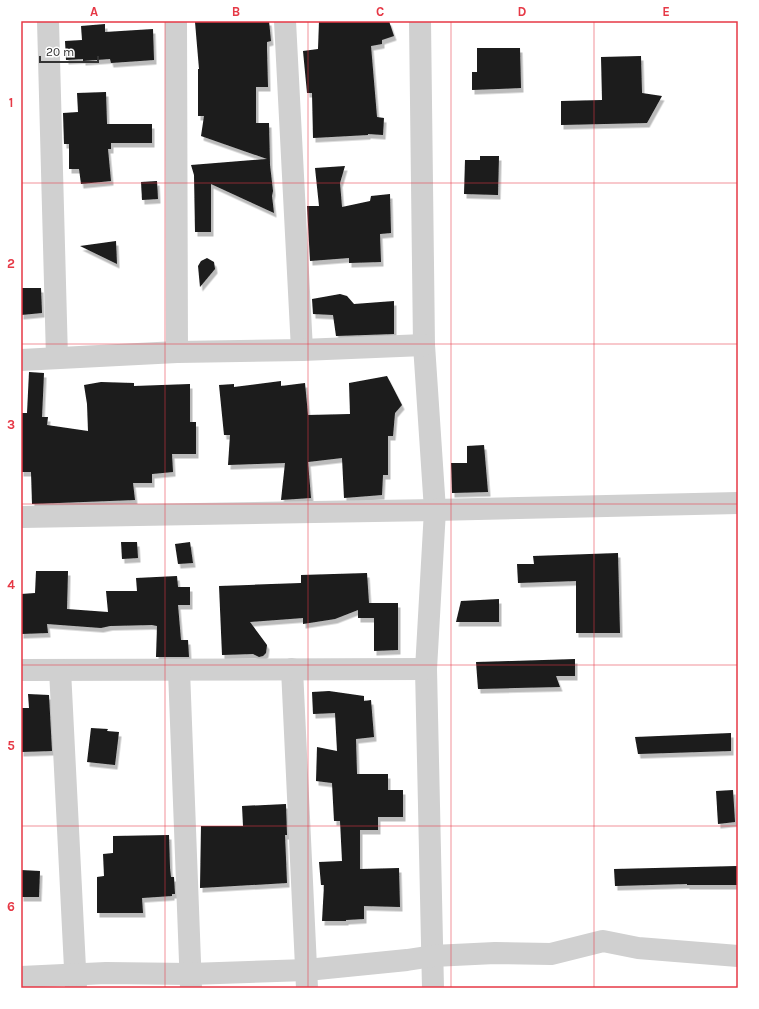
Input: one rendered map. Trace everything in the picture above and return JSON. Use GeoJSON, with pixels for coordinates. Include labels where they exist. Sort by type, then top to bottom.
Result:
{"type":"FeatureCollection","features":[{"type":"Feature","properties":{"kind":"street"},"geometry":{"type":"LineString","coordinates":[[48,21],[58,358]]}},
{"type":"Feature","properties":{"kind":"street"},"geometry":{"type":"LineString","coordinates":[[176,21],[177,352]]}},
{"type":"Feature","properties":{"kind":"street"},"geometry":{"type":"LineString","coordinates":[[285,21],[302,350]]}},
{"type":"Feature","properties":{"kind":"street"},"geometry":{"type":"LineString","coordinates":[[420,21],[424,345],[435,510],[426,669],[433,988]]}},
{"type":"Feature","properties":{"kind":"street"},"geometry":{"type":"LineString","coordinates":[[21,360],[177,352],[302,350],[424,345]]}},
{"type":"Feature","properties":{"kind":"street"},"geometry":{"type":"LineString","coordinates":[[21,517],[738,503]]}},
{"type":"Feature","properties":{"kind":"street"},"geometry":{"type":"LineString","coordinates":[[292,669],[307,979]]}},
{"type":"Feature","properties":{"kind":"street"},"geometry":{"type":"LineString","coordinates":[[21,670],[426,669]]}},
{"type":"Feature","properties":{"kind":"street"},"geometry":{"type":"LineString","coordinates":[[60,670],[76,981]]}},
{"type":"Feature","properties":{"kind":"street"},"geometry":{"type":"LineString","coordinates":[[179,670],[190,981]]}},
{"type":"Feature","properties":{"kind":"street"},"geometry":{"type":"LineString","coordinates":[[21,977],[76,981],[106,972],[190,981],[307,979],[433,956],[495,953],[551,954],[603,941],[638,948],[738,956]]}},
{"type":"Feature","properties":{"kind":"building"},"geometry":{"type":"Polygon","coordinates":[[[269,21],[271,41],[267,42],[268,87],[256,87],[256,123],[269,123],[270,165],[274,213],[211,184],[211,232],[195,232],[194,175],[191,165],[267,159],[201,136],[204,116],[198,116],[199,69],[195,22],[269,21]]]}},
{"type":"Feature","properties":{"kind":"building"},"geometry":{"type":"Polygon","coordinates":[[[319,21],[389,21],[394,36],[382,40],[382,44],[371,46],[377,117],[384,118],[383,135],[368,134],[313,138],[312,93],[307,93],[303,51],[318,49],[319,21]]]}},
{"type":"Feature","properties":{"kind":"building"},"geometry":{"type":"Polygon","coordinates":[[[105,24],[105,32],[153,29],[154,60],[111,63],[110,59],[83,61],[83,59],[66,60],[65,41],[82,40],[81,26],[105,24]]]}},
{"type":"Feature","properties":{"kind":"building"},"geometry":{"type":"Polygon","coordinates":[[[477,48],[520,48],[521,88],[472,90],[472,72],[477,72],[477,48]]]}},
{"type":"Feature","properties":{"kind":"building"},"geometry":{"type":"Polygon","coordinates":[[[641,56],[642,93],[662,96],[647,123],[561,125],[561,101],[602,100],[601,57],[641,56]]]}},
{"type":"Feature","properties":{"kind":"building"},"geometry":{"type":"Polygon","coordinates":[[[106,92],[107,124],[152,124],[152,143],[111,143],[111,149],[108,149],[111,181],[81,184],[79,169],[69,169],[69,144],[64,144],[63,113],[78,112],[77,93],[106,92]]]}},
{"type":"Feature","properties":{"kind":"building"},"geometry":{"type":"Polygon","coordinates":[[[480,156],[499,156],[498,195],[464,194],[465,160],[480,160],[480,156]]]}},
{"type":"Feature","properties":{"kind":"building"},"geometry":{"type":"Polygon","coordinates":[[[345,166],[340,183],[342,207],[370,201],[371,196],[390,194],[391,233],[380,234],[381,262],[349,263],[349,258],[310,261],[307,206],[319,206],[315,168],[345,166]]]}},
{"type":"Feature","properties":{"kind":"building"},"geometry":{"type":"Polygon","coordinates":[[[157,181],[158,199],[142,200],[141,182],[157,181]]]}},
{"type":"Feature","properties":{"kind":"building"},"geometry":{"type":"Polygon","coordinates":[[[116,241],[117,264],[80,246],[116,241]]]}},
{"type":"Feature","properties":{"kind":"building"},"geometry":{"type":"Polygon","coordinates":[[[207,258],[214,262],[215,269],[200,287],[198,266],[201,261],[207,258]]]}},
{"type":"Feature","properties":{"kind":"building"},"geometry":{"type":"Polygon","coordinates":[[[21,288],[41,288],[42,313],[21,315],[21,288]]]}},
{"type":"Feature","properties":{"kind":"building"},"geometry":{"type":"Polygon","coordinates":[[[340,294],[347,296],[354,304],[394,301],[394,334],[336,336],[333,315],[313,314],[312,299],[340,294]]]}},
{"type":"Feature","properties":{"kind":"building"},"geometry":{"type":"Polygon","coordinates":[[[29,372],[44,373],[42,417],[48,417],[47,425],[88,431],[87,404],[84,385],[101,382],[134,383],[134,386],[190,384],[190,422],[196,422],[196,454],[172,454],[173,472],[152,474],[152,483],[133,483],[135,500],[32,504],[31,472],[21,472],[21,413],[27,413],[29,372]]]}},
{"type":"Feature","properties":{"kind":"building"},"geometry":{"type":"Polygon","coordinates":[[[387,376],[402,405],[395,413],[393,436],[388,436],[388,475],[383,475],[382,495],[344,498],[342,458],[308,462],[311,498],[281,500],[285,463],[228,465],[230,435],[224,435],[219,385],[234,384],[234,387],[281,381],[281,386],[305,383],[308,415],[350,414],[349,383],[387,376]]]}},
{"type":"Feature","properties":{"kind":"building"},"geometry":{"type":"Polygon","coordinates":[[[484,445],[488,492],[452,493],[451,463],[467,463],[467,446],[484,445]]]}},
{"type":"Feature","properties":{"kind":"building"},"geometry":{"type":"Polygon","coordinates":[[[121,542],[137,542],[138,558],[122,559],[121,542]]]}},
{"type":"Feature","properties":{"kind":"building"},"geometry":{"type":"Polygon","coordinates":[[[190,542],[193,563],[178,564],[175,544],[190,542]]]}},
{"type":"Feature","properties":{"kind":"building"},"geometry":{"type":"Polygon","coordinates":[[[618,553],[620,633],[576,633],[576,581],[518,583],[517,564],[534,564],[533,556],[618,553]]]}},
{"type":"Feature","properties":{"kind":"building"},"geometry":{"type":"Polygon","coordinates":[[[36,571],[68,571],[67,609],[108,612],[106,591],[137,591],[136,578],[177,576],[178,587],[190,587],[190,605],[178,605],[181,640],[188,640],[189,657],[156,657],[157,626],[152,625],[110,626],[101,628],[47,624],[48,633],[21,634],[21,594],[35,593],[36,571]]]}},
{"type":"Feature","properties":{"kind":"building"},"geometry":{"type":"Polygon","coordinates":[[[367,573],[369,603],[398,603],[398,650],[374,651],[374,618],[358,618],[358,610],[335,619],[303,624],[303,618],[250,622],[267,645],[266,653],[259,657],[253,654],[222,655],[219,586],[301,583],[301,575],[367,573]]]}},
{"type":"Feature","properties":{"kind":"building"},"geometry":{"type":"Polygon","coordinates":[[[499,599],[499,622],[456,622],[461,601],[499,599]]]}},
{"type":"Feature","properties":{"kind":"building"},"geometry":{"type":"Polygon","coordinates":[[[575,659],[575,676],[556,676],[560,687],[478,689],[476,662],[575,659]]]}},
{"type":"Feature","properties":{"kind":"building"},"geometry":{"type":"Polygon","coordinates":[[[329,691],[364,696],[364,701],[371,700],[374,737],[356,739],[357,774],[388,774],[388,790],[403,790],[403,817],[378,817],[378,830],[360,830],[360,869],[399,868],[400,907],[364,906],[364,919],[322,921],[324,885],[321,885],[319,862],[342,861],[340,821],[334,821],[332,783],[316,781],[317,747],[337,751],[335,713],[313,714],[312,692],[329,691]]]}},
{"type":"Feature","properties":{"kind":"building"},"geometry":{"type":"Polygon","coordinates":[[[28,694],[49,695],[52,751],[21,752],[21,708],[29,708],[28,694]]]}},
{"type":"Feature","properties":{"kind":"building"},"geometry":{"type":"Polygon","coordinates":[[[91,728],[108,729],[107,731],[119,732],[115,765],[87,762],[91,728]]]}},
{"type":"Feature","properties":{"kind":"building"},"geometry":{"type":"Polygon","coordinates":[[[731,733],[731,751],[638,754],[635,737],[731,733]]]}},
{"type":"Feature","properties":{"kind":"building"},"geometry":{"type":"Polygon","coordinates":[[[733,790],[735,822],[718,824],[716,791],[733,790]]]}},
{"type":"Feature","properties":{"kind":"building"},"geometry":{"type":"Polygon","coordinates":[[[286,804],[287,835],[285,835],[287,883],[200,888],[201,826],[243,826],[242,806],[286,804]]]}},
{"type":"Feature","properties":{"kind":"building"},"geometry":{"type":"Polygon","coordinates":[[[169,835],[170,868],[171,877],[174,877],[175,894],[172,894],[172,896],[142,898],[143,913],[97,913],[97,877],[104,876],[103,854],[113,853],[113,836],[169,835]]]}},
{"type":"Feature","properties":{"kind":"building"},"geometry":{"type":"Polygon","coordinates":[[[737,866],[737,885],[687,884],[615,886],[614,869],[737,866]]]}},
{"type":"Feature","properties":{"kind":"building"},"geometry":{"type":"Polygon","coordinates":[[[21,870],[40,871],[39,897],[21,897],[21,870]]]}}]}
